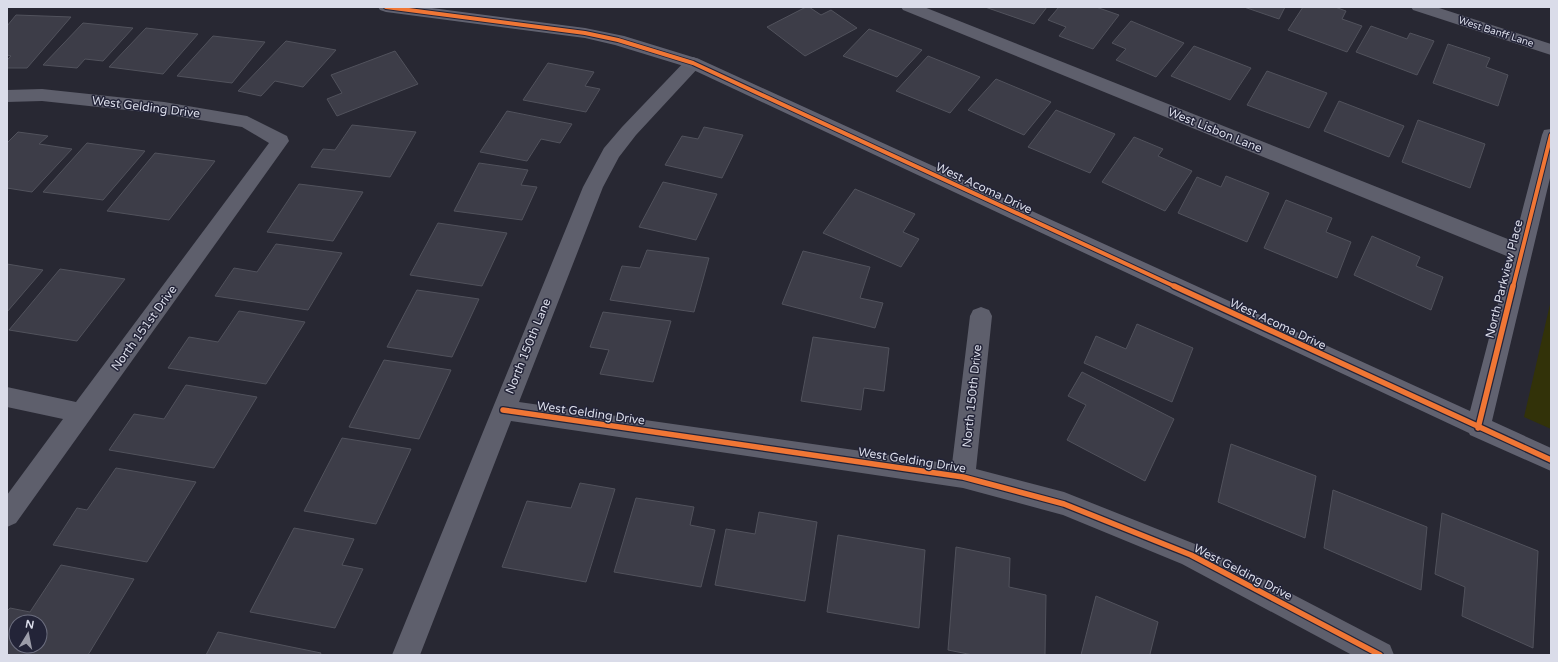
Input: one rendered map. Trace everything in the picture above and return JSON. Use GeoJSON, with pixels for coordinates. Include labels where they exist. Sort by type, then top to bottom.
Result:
{"type":"FeatureCollection","features":[{"type":"Feature","properties":{"kind":"street","name":"West Acoma Drive"},"geometry":{"type":"LineString","coordinates":[[386,7],[585,33],[618,40],[693,63],[1478,428],[1551,460]]}},
{"type":"Feature","properties":{"kind":"street","name":"West Lisbon Lane"},"geometry":{"type":"LineString","coordinates":[[909,7],[1520,253]]}},
{"type":"Feature","properties":{"kind":"street","name":"West Banff Lane"},"geometry":{"type":"LineString","coordinates":[[1419,7],[1551,50]]}},
{"type":"Feature","properties":{"kind":"street","name":"North 150th Lane"},"geometry":{"type":"LineString","coordinates":[[406,655],[593,187],[611,153],[653,103],[693,63]]}},
{"type":"Feature","properties":{"kind":"street","name":"West Gelding Drive"},"geometry":{"type":"LineString","coordinates":[[7,96],[42,96],[164,108],[247,122],[280,141]]}},
{"type":"Feature","properties":{"kind":"street","name":"North Parkview Place"},"geometry":{"type":"LineString","coordinates":[[1478,428],[1520,253],[1551,135]]}},
{"type":"Feature","properties":{"kind":"street","name":"North 151st Drive"},"geometry":{"type":"LineString","coordinates":[[7,515],[280,141]]}},
{"type":"Feature","properties":{"kind":"street","name":"North 150th Drive"},"geometry":{"type":"LineString","coordinates":[[963,477],[981,316]]}},
{"type":"Feature","properties":{"kind":"street"},"geometry":{"type":"LineString","coordinates":[[7,397],[82,413]]}},
{"type":"Feature","properties":{"kind":"street","name":"West Gelding Drive"},"geometry":{"type":"LineString","coordinates":[[503,410],[963,477],[1064,504],[1191,555],[1380,655]]}},
{"type":"Feature","properties":{"kind":"shaded area"},"geometry":{"type":"Polygon","coordinates":[[[1551,300],[1551,429],[1524,417],[1551,300]]]}},
{"type":"Feature","properties":{"kind":"building"},"geometry":{"type":"Polygon","coordinates":[[[806,7],[809,7],[821,15],[831,10],[857,28],[805,56],[767,27],[806,7]]]}},
{"type":"Feature","properties":{"kind":"building"},"geometry":{"type":"Polygon","coordinates":[[[985,7],[1047,7],[1034,24],[985,7]]]}},
{"type":"Feature","properties":{"kind":"building"},"geometry":{"type":"Polygon","coordinates":[[[1059,7],[1096,7],[1119,15],[1093,49],[1059,36],[1066,27],[1048,20],[1059,7]]]}},
{"type":"Feature","properties":{"kind":"building"},"geometry":{"type":"Polygon","coordinates":[[[1244,7],[1285,7],[1279,19],[1244,7]]]}},
{"type":"Feature","properties":{"kind":"building"},"geometry":{"type":"Polygon","coordinates":[[[1303,7],[1335,7],[1346,11],[1342,19],[1362,26],[1347,52],[1288,30],[1303,7]]]}},
{"type":"Feature","properties":{"kind":"building"},"geometry":{"type":"Polygon","coordinates":[[[16,15],[71,17],[27,68],[7,68],[7,60],[11,56],[7,55],[7,26],[16,15]]]}},
{"type":"Feature","properties":{"kind":"building"},"geometry":{"type":"Polygon","coordinates":[[[1131,21],[1184,43],[1156,77],[1116,60],[1126,49],[1112,43],[1131,21]]]}},
{"type":"Feature","properties":{"kind":"building"},"geometry":{"type":"Polygon","coordinates":[[[83,23],[133,28],[103,61],[85,59],[77,68],[43,65],[83,23]]]}},
{"type":"Feature","properties":{"kind":"building"},"geometry":{"type":"Polygon","coordinates":[[[1371,26],[1407,39],[1410,33],[1434,41],[1417,75],[1356,52],[1371,26]]]}},
{"type":"Feature","properties":{"kind":"building"},"geometry":{"type":"Polygon","coordinates":[[[146,28],[198,34],[163,74],[109,67],[146,28]]]}},
{"type":"Feature","properties":{"kind":"building"},"geometry":{"type":"Polygon","coordinates":[[[869,29],[922,50],[897,77],[843,56],[869,29]]]}},
{"type":"Feature","properties":{"kind":"building"},"geometry":{"type":"Polygon","coordinates":[[[213,36],[265,42],[232,83],[177,76],[213,36]]]}},
{"type":"Feature","properties":{"kind":"building"},"geometry":{"type":"Polygon","coordinates":[[[286,41],[336,50],[303,87],[275,81],[261,96],[238,91],[286,41]]]}},
{"type":"Feature","properties":{"kind":"building"},"geometry":{"type":"Polygon","coordinates":[[[1448,44],[1490,58],[1486,67],[1508,75],[1498,106],[1433,83],[1448,44]]]}},
{"type":"Feature","properties":{"kind":"building"},"geometry":{"type":"Polygon","coordinates":[[[1194,46],[1251,68],[1230,100],[1171,76],[1194,46]]]}},
{"type":"Feature","properties":{"kind":"building"},"geometry":{"type":"Polygon","coordinates":[[[395,51],[418,84],[337,116],[327,99],[342,93],[331,75],[395,51]]]}},
{"type":"Feature","properties":{"kind":"building"},"geometry":{"type":"Polygon","coordinates":[[[928,56],[980,77],[950,113],[896,91],[928,56]]]}},
{"type":"Feature","properties":{"kind":"building"},"geometry":{"type":"Polygon","coordinates":[[[548,63],[594,72],[585,86],[600,89],[586,112],[523,100],[548,63]]]}},
{"type":"Feature","properties":{"kind":"building"},"geometry":{"type":"Polygon","coordinates":[[[1267,71],[1327,93],[1309,128],[1247,105],[1267,71]]]}},
{"type":"Feature","properties":{"kind":"building"},"geometry":{"type":"Polygon","coordinates":[[[996,79],[1051,102],[1024,135],[968,110],[996,79]]]}},
{"type":"Feature","properties":{"kind":"building"},"geometry":{"type":"Polygon","coordinates":[[[1339,101],[1404,126],[1389,157],[1324,131],[1339,101]]]}},
{"type":"Feature","properties":{"kind":"building"},"geometry":{"type":"Polygon","coordinates":[[[1056,110],[1115,134],[1090,173],[1028,147],[1056,110]]]}},
{"type":"Feature","properties":{"kind":"building"},"geometry":{"type":"Polygon","coordinates":[[[507,111],[572,124],[560,143],[541,139],[527,161],[480,152],[507,111]]]}},
{"type":"Feature","properties":{"kind":"building"},"geometry":{"type":"Polygon","coordinates":[[[1418,120],[1485,144],[1470,188],[1402,162],[1418,120]]]}},
{"type":"Feature","properties":{"kind":"building"},"geometry":{"type":"Polygon","coordinates":[[[352,125],[416,132],[390,177],[311,167],[323,149],[335,150],[352,125]]]}},
{"type":"Feature","properties":{"kind":"building"},"geometry":{"type":"Polygon","coordinates":[[[704,127],[743,135],[722,178],[665,165],[682,136],[698,139],[704,127]]]}},
{"type":"Feature","properties":{"kind":"building"},"geometry":{"type":"Polygon","coordinates":[[[18,132],[48,136],[39,144],[72,149],[32,192],[7,188],[7,143],[18,132]]]}},
{"type":"Feature","properties":{"kind":"building"},"geometry":{"type":"Polygon","coordinates":[[[1134,137],[1163,149],[1158,156],[1192,171],[1165,211],[1102,182],[1134,137]]]}},
{"type":"Feature","properties":{"kind":"building"},"geometry":{"type":"Polygon","coordinates":[[[87,143],[145,151],[103,200],[43,192],[87,143]]]}},
{"type":"Feature","properties":{"kind":"building"},"geometry":{"type":"Polygon","coordinates":[[[155,153],[215,161],[169,220],[107,211],[155,153]]]}},
{"type":"Feature","properties":{"kind":"building"},"geometry":{"type":"Polygon","coordinates":[[[479,163],[528,170],[521,185],[537,187],[522,220],[454,211],[479,163]]]}},
{"type":"Feature","properties":{"kind":"building"},"geometry":{"type":"Polygon","coordinates":[[[1226,176],[1269,193],[1247,242],[1178,213],[1197,177],[1221,187],[1226,176]]]}},
{"type":"Feature","properties":{"kind":"building"},"geometry":{"type":"Polygon","coordinates":[[[663,182],[717,194],[696,240],[639,227],[663,182]]]}},
{"type":"Feature","properties":{"kind":"building"},"geometry":{"type":"Polygon","coordinates":[[[299,184],[363,192],[333,241],[267,232],[299,184]]]}},
{"type":"Feature","properties":{"kind":"building"},"geometry":{"type":"Polygon","coordinates":[[[855,189],[915,214],[903,232],[919,239],[901,267],[823,233],[855,189]]]}},
{"type":"Feature","properties":{"kind":"building"},"geometry":{"type":"Polygon","coordinates":[[[1286,200],[1332,218],[1326,232],[1351,242],[1337,278],[1264,248],[1286,200]]]}},
{"type":"Feature","properties":{"kind":"building"},"geometry":{"type":"Polygon","coordinates":[[[438,223],[507,233],[482,286],[410,275],[438,223]]]}},
{"type":"Feature","properties":{"kind":"building"},"geometry":{"type":"Polygon","coordinates":[[[1372,236],[1420,257],[1416,266],[1443,277],[1431,310],[1354,275],[1372,236]]]}},
{"type":"Feature","properties":{"kind":"building"},"geometry":{"type":"Polygon","coordinates":[[[276,244],[342,253],[308,310],[215,296],[234,268],[257,272],[276,244]]]}},
{"type":"Feature","properties":{"kind":"building"},"geometry":{"type":"Polygon","coordinates":[[[647,250],[709,258],[694,312],[610,300],[622,266],[640,268],[647,250]]]}},
{"type":"Feature","properties":{"kind":"building"},"geometry":{"type":"Polygon","coordinates":[[[803,251],[870,267],[860,298],[883,303],[875,328],[782,304],[803,251]]]}},
{"type":"Feature","properties":{"kind":"building"},"geometry":{"type":"Polygon","coordinates":[[[7,264],[43,270],[7,312],[7,264]]]}},
{"type":"Feature","properties":{"kind":"building"},"geometry":{"type":"Polygon","coordinates":[[[60,269],[125,279],[77,341],[9,330],[60,269]]]}},
{"type":"Feature","properties":{"kind":"building"},"geometry":{"type":"Polygon","coordinates":[[[417,290],[479,299],[452,357],[387,347],[417,290]]]}},
{"type":"Feature","properties":{"kind":"building"},"geometry":{"type":"Polygon","coordinates":[[[239,311],[305,322],[266,384],[168,368],[189,337],[218,342],[239,311]]]}},
{"type":"Feature","properties":{"kind":"building"},"geometry":{"type":"Polygon","coordinates":[[[603,312],[671,321],[653,382],[600,374],[609,350],[590,347],[603,312]]]}},
{"type":"Feature","properties":{"kind":"building"},"geometry":{"type":"Polygon","coordinates":[[[1137,324],[1193,348],[1172,402],[1084,363],[1096,336],[1126,349],[1137,324]]]}},
{"type":"Feature","properties":{"kind":"building"},"geometry":{"type":"Polygon","coordinates":[[[813,337],[889,348],[884,391],[864,388],[861,410],[801,401],[813,337]]]}},
{"type":"Feature","properties":{"kind":"building"},"geometry":{"type":"Polygon","coordinates":[[[384,360],[451,370],[419,439],[349,427],[384,360]]]}},
{"type":"Feature","properties":{"kind":"building"},"geometry":{"type":"Polygon","coordinates":[[[1082,372],[1174,419],[1145,481],[1067,440],[1086,405],[1068,396],[1082,372]]]}},
{"type":"Feature","properties":{"kind":"building"},"geometry":{"type":"Polygon","coordinates":[[[186,385],[257,397],[214,468],[109,450],[134,414],[164,419],[186,385]]]}},
{"type":"Feature","properties":{"kind":"building"},"geometry":{"type":"Polygon","coordinates":[[[342,438],[411,449],[376,524],[304,511],[342,438]]]}},
{"type":"Feature","properties":{"kind":"building"},"geometry":{"type":"Polygon","coordinates":[[[1231,444],[1316,476],[1305,538],[1218,502],[1231,444]]]}},
{"type":"Feature","properties":{"kind":"building"},"geometry":{"type":"Polygon","coordinates":[[[116,468],[196,482],[147,562],[53,545],[77,508],[87,510],[116,468]]]}},
{"type":"Feature","properties":{"kind":"building"},"geometry":{"type":"Polygon","coordinates":[[[580,483],[615,489],[586,582],[502,567],[527,501],[571,508],[580,483]]]}},
{"type":"Feature","properties":{"kind":"building"},"geometry":{"type":"Polygon","coordinates":[[[1333,490],[1427,527],[1421,590],[1324,548],[1333,490]]]}},
{"type":"Feature","properties":{"kind":"building"},"geometry":{"type":"Polygon","coordinates":[[[636,498],[694,507],[690,525],[715,530],[701,587],[614,572],[636,498]]]}},
{"type":"Feature","properties":{"kind":"building"},"geometry":{"type":"Polygon","coordinates":[[[759,512],[817,522],[805,601],[715,585],[726,529],[755,534],[759,512]]]}},
{"type":"Feature","properties":{"kind":"building"},"geometry":{"type":"Polygon","coordinates":[[[1442,513],[1538,551],[1533,648],[1462,616],[1465,587],[1435,574],[1442,513]]]}},
{"type":"Feature","properties":{"kind":"building"},"geometry":{"type":"Polygon","coordinates":[[[294,528],[354,539],[342,565],[363,569],[335,628],[250,612],[294,528]]]}},
{"type":"Feature","properties":{"kind":"building"},"geometry":{"type":"Polygon","coordinates":[[[838,535],[925,550],[919,628],[827,612],[838,535]]]}},
{"type":"Feature","properties":{"kind":"building"},"geometry":{"type":"Polygon","coordinates":[[[956,547],[1010,558],[1009,587],[1046,595],[1045,655],[973,655],[948,650],[956,547]]]}},
{"type":"Feature","properties":{"kind":"building"},"geometry":{"type":"Polygon","coordinates":[[[61,565],[134,579],[88,655],[7,655],[7,611],[10,608],[30,612],[61,565]]]}},
{"type":"Feature","properties":{"kind":"building"},"geometry":{"type":"Polygon","coordinates":[[[1096,596],[1158,622],[1150,654],[1153,655],[1081,655],[1096,596]]]}},
{"type":"Feature","properties":{"kind":"building"},"geometry":{"type":"Polygon","coordinates":[[[218,632],[321,653],[320,655],[206,655],[218,632]]]}},
{"type":"Feature","properties":{"kind":"cycle path"},"geometry":{"type":"LineString","coordinates":[[386,7],[585,33],[618,40],[693,63],[1551,460]]}},
{"type":"Feature","properties":{"kind":"cycle path"},"geometry":{"type":"LineString","coordinates":[[1478,428],[1551,135]]}},
{"type":"Feature","properties":{"kind":"cycle path"},"geometry":{"type":"LineString","coordinates":[[503,410],[963,477],[1064,504],[1191,555],[1380,655]]}}]}
